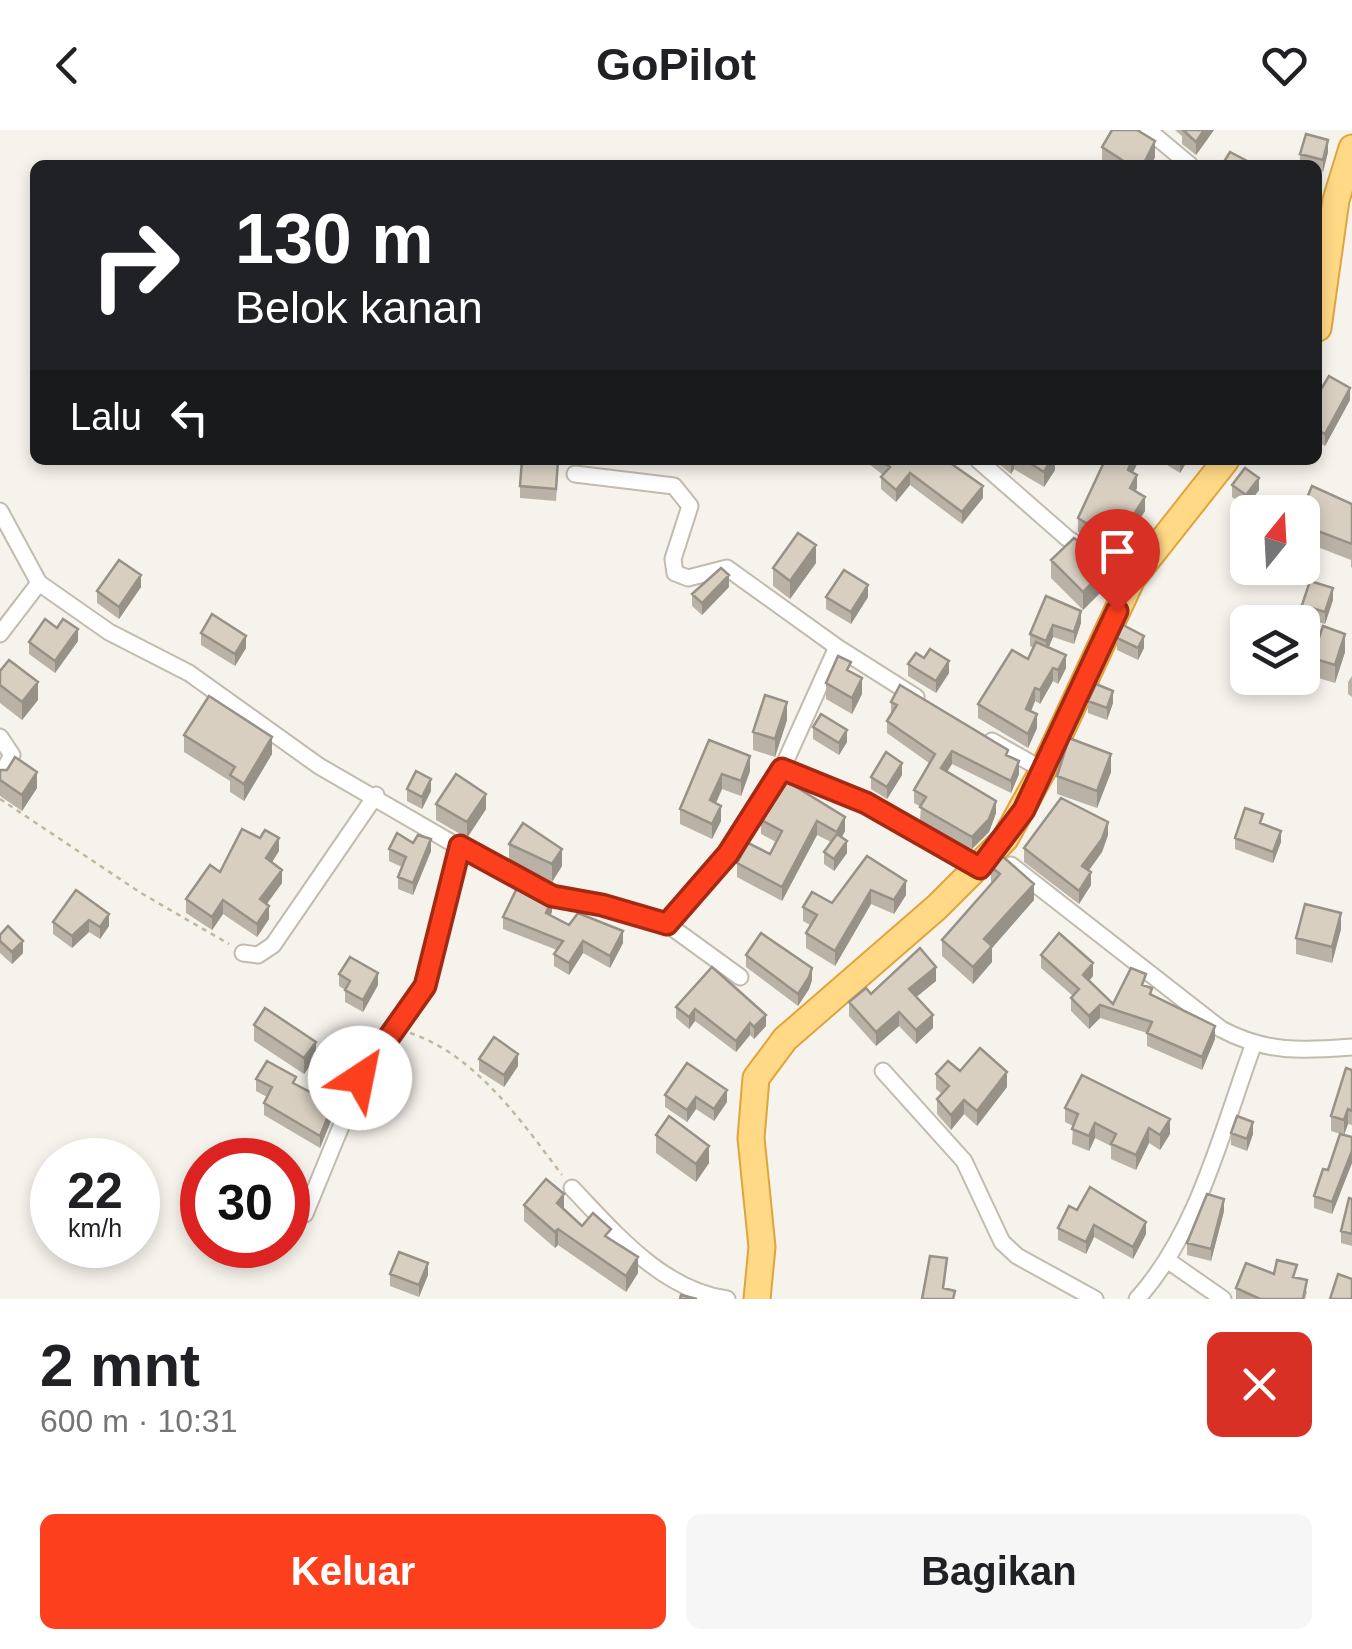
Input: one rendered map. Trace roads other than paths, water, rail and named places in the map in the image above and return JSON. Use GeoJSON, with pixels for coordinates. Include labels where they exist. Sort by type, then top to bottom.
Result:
{"type":"FeatureCollection","features":[{"type":"Feature","properties":{"kind":"highway"},"geometry":{"type":"LineString","coordinates":[[1322,300],[1336,200],[1352,148]]}},
{"type":"Feature","properties":{"kind":"highway"},"geometry":{"type":"LineString","coordinates":[[757,1299],[762,1247],[751,1138],[756,1078],[786,1040],[1005,839],[1044,770],[1132,579],[1222,465]]}},
{"type":"Feature","properties":{"kind":"street"},"geometry":{"type":"LineString","coordinates":[[1148,130],[1184,160]]}},
{"type":"Feature","properties":{"kind":"street"},"geometry":{"type":"LineString","coordinates":[[984,465],[1067,538],[1132,579]]}},
{"type":"Feature","properties":{"kind":"street"},"geometry":{"type":"LineString","coordinates":[[575,474],[674,486],[690,506],[673,560],[675,572],[688,578],[726,568],[837,648],[934,708]]}},
{"type":"Feature","properties":{"kind":"street"},"geometry":{"type":"LineString","coordinates":[[0,511],[39,582],[109,632],[189,674],[276,740],[552,896],[602,905],[667,924],[740,977]]}},
{"type":"Feature","properties":{"kind":"street"},"geometry":{"type":"LineString","coordinates":[[0,634],[39,582]]}},
{"type":"Feature","properties":{"kind":"street"},"geometry":{"type":"LineString","coordinates":[[667,924],[728,854],[782,769],[837,648]]}},
{"type":"Feature","properties":{"kind":"street"},"geometry":{"type":"LineString","coordinates":[[981,735],[1044,770]]}},
{"type":"Feature","properties":{"kind":"street"},"geometry":{"type":"LineString","coordinates":[[0,737],[12,754],[0,776]]}},
{"type":"Feature","properties":{"kind":"street"},"geometry":{"type":"LineString","coordinates":[[782,769],[986,859],[1186,1006],[1252,1046],[1286,1052],[1352,1047]]}},
{"type":"Feature","properties":{"kind":"street"},"geometry":{"type":"LineString","coordinates":[[244,953],[258,955],[273,945],[376,796]]}},
{"type":"Feature","properties":{"kind":"street"},"geometry":{"type":"LineString","coordinates":[[310,1199],[360,1078],[425,986],[460,846]]}},
{"type":"Feature","properties":{"kind":"street"},"geometry":{"type":"LineString","coordinates":[[1137,1299],[1168,1260],[1203,1181],[1252,1046]]}},
{"type":"Feature","properties":{"kind":"street"},"geometry":{"type":"LineString","coordinates":[[883,1072],[964,1162],[1002,1242],[1017,1256],[1095,1299]]}},
{"type":"Feature","properties":{"kind":"street"},"geometry":{"type":"LineString","coordinates":[[572,1188],[647,1262],[694,1291],[727,1299]]}},
{"type":"Feature","properties":{"kind":"street"},"geometry":{"type":"LineString","coordinates":[[1168,1260],[1223,1299]]}}]}
